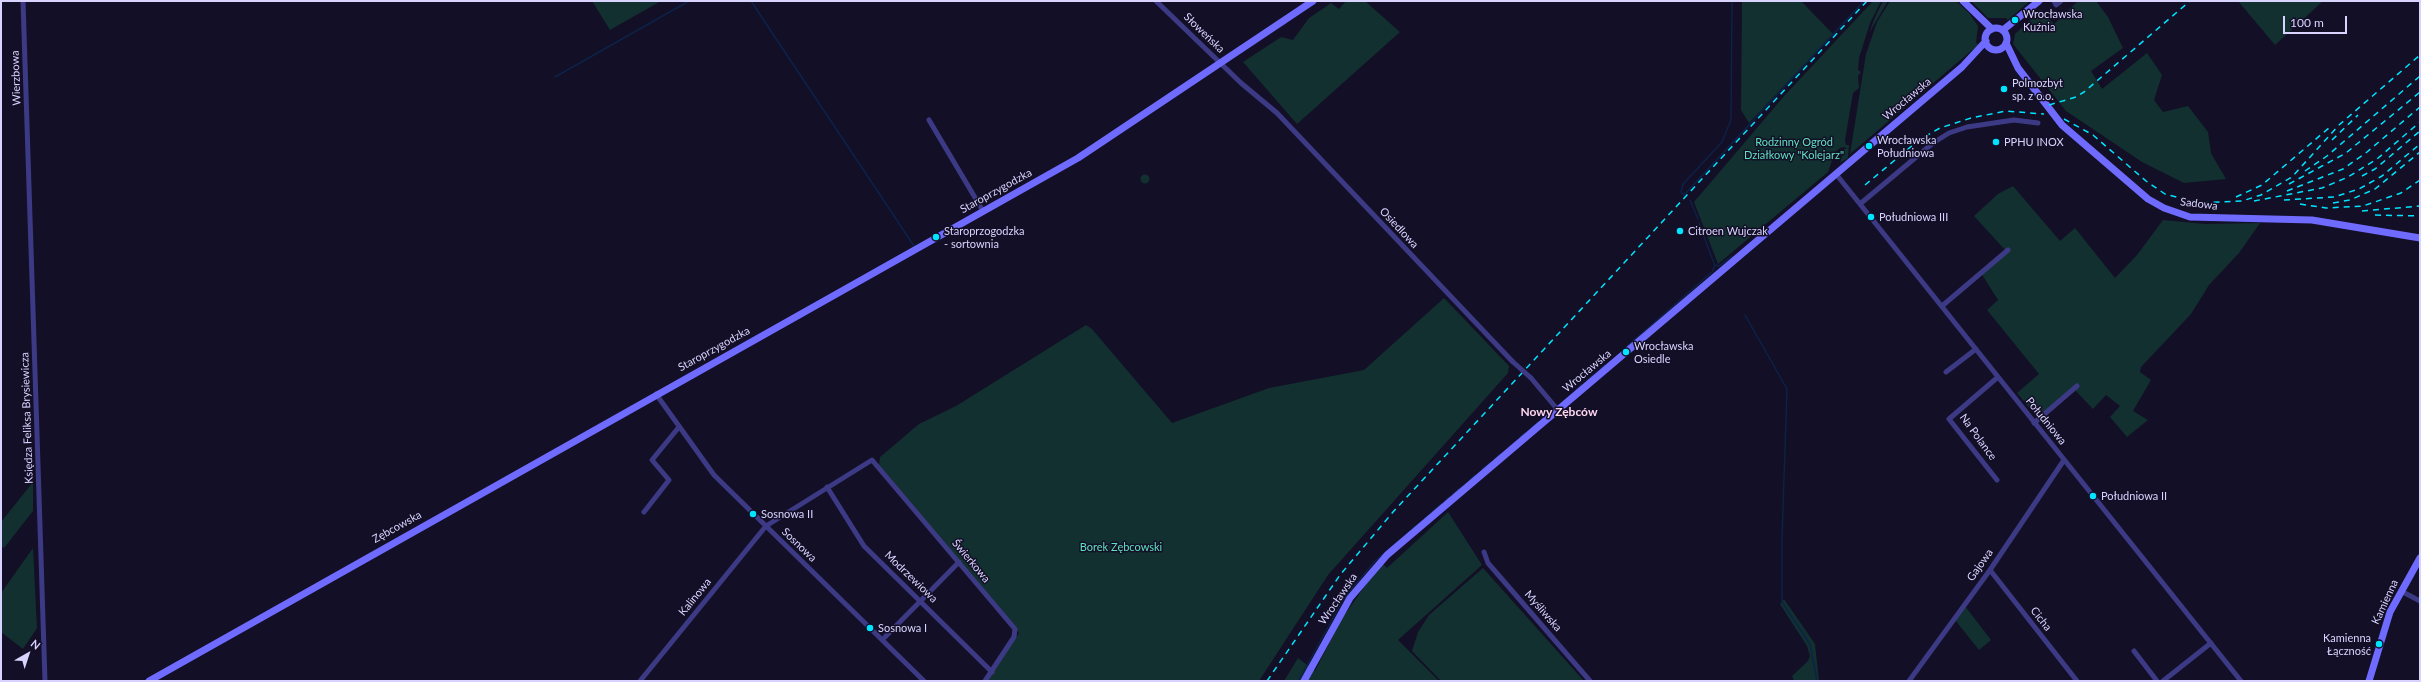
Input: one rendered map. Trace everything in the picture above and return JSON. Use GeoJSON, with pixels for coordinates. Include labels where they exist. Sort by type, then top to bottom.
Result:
{"type":"FeatureCollection","features":[{"type":"Feature","properties":{"kind":"street","name":"Wierzbowa"},"geometry":{"type":"LineString","coordinates":[[23,1],[29,154]]}},
{"type":"Feature","properties":{"kind":"street","name":"Słoweńska"},"geometry":{"type":"LineString","coordinates":[[1156,1],[1221,63]]}},
{"type":"Feature","properties":{"kind":"street","name":"Staroprzygodzka"},"geometry":{"type":"LineString","coordinates":[[657,394],[1090,151],[1313,1]]}},
{"type":"Feature","properties":{"kind":"street"},"geometry":{"type":"LineString","coordinates":[[1963,1],[1992,28],[2005,32]]}},
{"type":"Feature","properties":{"kind":"street"},"geometry":{"type":"LineString","coordinates":[[2005,32],[2039,1]]}},
{"type":"Feature","properties":{"kind":"street"},"geometry":{"type":"LineString","coordinates":[[2054,1],[2056,5],[2061,1]]}},
{"type":"Feature","properties":{"kind":"street"},"geometry":{"type":"LineString","coordinates":[[1974,12],[1991,48],[1999,49],[2006,43],[2005,32]]}},
{"type":"Feature","properties":{"kind":"street"},"geometry":{"type":"LineString","coordinates":[[1986,38],[1992,28]]}},
{"type":"Feature","properties":{"kind":"street","name":"Wrocławska"},"geometry":{"type":"LineString","coordinates":[[1972,58],[1986,38]]}},
{"type":"Feature","properties":{"kind":"street","name":"Sadowa"},"geometry":{"type":"LineString","coordinates":[[2006,43],[2013,60],[2062,125],[2141,194],[2164,208],[2190,217],[2312,220],[2420,238]]}},
{"type":"Feature","properties":{"kind":"street","name":"Wrocławska"},"geometry":{"type":"LineString","coordinates":[[1304,681],[1347,602],[1376,566],[1829,180],[1837,175],[1845,166],[1972,58],[1991,48]]}},
{"type":"Feature","properties":{"kind":"street","name":"Sadowa"},"geometry":{"type":"LineString","coordinates":[[1999,49],[2013,60]]}},
{"type":"Feature","properties":{"kind":"street","name":"Osiedlowa"},"geometry":{"type":"LineString","coordinates":[[1221,63],[1277,113],[1512,361],[1531,378],[1558,410]]}},
{"type":"Feature","properties":{"kind":"street"},"geometry":{"type":"LineString","coordinates":[[929,120],[982,211]]}},
{"type":"Feature","properties":{"kind":"street"},"geometry":{"type":"LineString","coordinates":[[1859,202],[1933,143],[1949,133],[1967,126],[2014,120],[2038,123]]}},
{"type":"Feature","properties":{"kind":"street","name":"Księdza Feliksa Brysiewicza"},"geometry":{"type":"LineString","coordinates":[[29,154],[45,681]]}},
{"type":"Feature","properties":{"kind":"street","name":"Południowa"},"geometry":{"type":"LineString","coordinates":[[1837,175],[2241,681]]}},
{"type":"Feature","properties":{"kind":"street"},"geometry":{"type":"LineString","coordinates":[[1942,306],[2008,250]]}},
{"type":"Feature","properties":{"kind":"street"},"geometry":{"type":"LineString","coordinates":[[1946,372],[1976,349]]}},
{"type":"Feature","properties":{"kind":"street","name":"Na Polance"},"geometry":{"type":"LineString","coordinates":[[1997,480],[1949,420],[1998,377]]}},
{"type":"Feature","properties":{"kind":"street"},"geometry":{"type":"LineString","coordinates":[[2034,422],[2077,386]]}},
{"type":"Feature","properties":{"kind":"street","name":"Sosnowa"},"geometry":{"type":"LineString","coordinates":[[657,394],[678,427],[714,475],[924,681]]}},
{"type":"Feature","properties":{"kind":"street","name":"Zębcowska"},"geometry":{"type":"LineString","coordinates":[[148,681],[657,394]]}},
{"type":"Feature","properties":{"kind":"street"},"geometry":{"type":"LineString","coordinates":[[644,512],[669,480],[652,460],[678,427]]}},
{"type":"Feature","properties":{"kind":"street","name":"Kalinowa"},"geometry":{"type":"LineString","coordinates":[[640,681],[766,526],[872,460]]}},
{"type":"Feature","properties":{"kind":"street","name":"Świerkowa"},"geometry":{"type":"LineString","coordinates":[[872,460],[959,562],[1016,633],[985,681]]}},
{"type":"Feature","properties":{"kind":"street","name":"Gajowa"},"geometry":{"type":"LineString","coordinates":[[1909,681],[1990,570],[2064,460]]}},
{"type":"Feature","properties":{"kind":"street","name":"Modrzewiowa"},"geometry":{"type":"LineString","coordinates":[[827,487],[864,546],[992,672]]}},
{"type":"Feature","properties":{"kind":"street","name":"Myśliwska"},"geometry":{"type":"LineString","coordinates":[[1484,552],[1488,563],[1590,681]]}},
{"type":"Feature","properties":{"kind":"street","name":"Kamienna"},"geometry":{"type":"LineString","coordinates":[[2369,681],[2386,622],[2401,591],[2420,558]]}},
{"type":"Feature","properties":{"kind":"street"},"geometry":{"type":"LineString","coordinates":[[885,637],[959,562]]}},
{"type":"Feature","properties":{"kind":"street","name":"Cicha"},"geometry":{"type":"LineString","coordinates":[[1990,570],[2077,681]]}},
{"type":"Feature","properties":{"kind":"street"},"geometry":{"type":"LineString","coordinates":[[2401,591],[2420,601]]}},
{"type":"Feature","properties":{"kind":"street"},"geometry":{"type":"LineString","coordinates":[[2163,681],[2211,643]]}},
{"type":"Feature","properties":{"kind":"street"},"geometry":{"type":"LineString","coordinates":[[2134,651],[2158,681]]}},
{"type":"Feature","properties":{"kind":"green space"},"geometry":{"type":"Polygon","coordinates":[[[592,1],[661,1],[610,30],[592,1]]]}},
{"type":"Feature","properties":{"kind":"green space"},"geometry":{"type":"Polygon","coordinates":[[[1346,1],[1365,1],[1400,32],[1297,124],[1243,62],[1281,37],[1293,40],[1309,18],[1331,3],[1339,9],[1346,1]]]}},
{"type":"Feature","properties":{"kind":"green space"},"geometry":{"type":"Polygon","coordinates":[[[1742,1],[1801,1],[1833,34],[1749,123],[1741,110],[1742,1]]]}},
{"type":"Feature","properties":{"kind":"green space","name":"Rodzinny Ogród Działkowy \"Kolejarz\""},"geometry":{"type":"Polygon","coordinates":[[[1873,1],[1881,1],[1870,23],[1859,58],[1858,70],[1861,72],[1858,76],[1859,88],[1853,93],[1845,140],[1846,145],[1849,145],[1848,158],[1840,163],[1844,149],[1846,149],[1845,147],[1840,148],[1835,152],[1828,172],[1718,264],[1694,202],[1785,95],[1873,1]]]}},
{"type":"Feature","properties":{"kind":"green space"},"geometry":{"type":"Polygon","coordinates":[[[1883,1],[1888,1],[1869,33],[1876,15],[1883,1]]]}},
{"type":"Feature","properties":{"kind":"green space","name":"Rodzinny Ogród Działkowy \"Kolejarz\""},"geometry":{"type":"Polygon","coordinates":[[[1890,1],[1956,1],[1969,13],[1978,26],[1976,42],[1978,45],[1850,154],[1866,54],[1877,22],[1890,1]]]}},
{"type":"Feature","properties":{"kind":"green space"},"geometry":{"type":"Polygon","coordinates":[[[1971,1],[2030,1],[2008,20],[2006,18],[1988,18],[1971,1]]]}},
{"type":"Feature","properties":{"kind":"green space"},"geometry":{"type":"Polygon","coordinates":[[[2078,1],[2096,1],[2108,17],[2123,48],[2091,71],[2102,89],[2147,53],[2162,75],[2154,100],[2163,112],[2188,106],[2208,132],[2211,153],[2226,179],[2184,183],[2142,162],[2066,111],[2013,44],[2015,34],[2041,10],[2054,24],[2078,1]]]}},
{"type":"Feature","properties":{"kind":"green space"},"geometry":{"type":"Polygon","coordinates":[[[2238,1],[2323,1],[2275,45],[2238,1]]]}},
{"type":"Feature","properties":{"kind":"green space"},"geometry":{"type":"Polygon","coordinates":[[[1145,174],[1150,179],[1145,184],[1140,179],[1145,174]]]}},
{"type":"Feature","properties":{"kind":"green space"},"geometry":{"type":"Polygon","coordinates":[[[2013,186],[2060,241],[2075,228],[2115,278],[2137,255],[2163,220],[2205,224],[2260,223],[2239,253],[2209,285],[2191,314],[2141,367],[2140,372],[2151,380],[2133,411],[2148,420],[2127,437],[2110,417],[2120,406],[2106,395],[2093,409],[2073,388],[2037,417],[2017,393],[2039,374],[1987,310],[1998,300],[1981,273],[2006,251],[1974,216],[1998,194],[2013,186]]]}},
{"type":"Feature","properties":{"kind":"green space","name":"Borek Zębcowski"},"geometry":{"type":"Polygon","coordinates":[[[1444,298],[1509,366],[1508,373],[1328,575],[1259,681],[987,681],[1019,633],[879,465],[880,457],[919,424],[956,406],[1086,325],[1092,329],[1172,423],[1269,388],[1364,370],[1444,298]]]}},
{"type":"Feature","properties":{"kind":"green space"},"geometry":{"type":"Polygon","coordinates":[[[33,482],[33,511],[4,548],[1,546],[1,522],[33,482]]]}},
{"type":"Feature","properties":{"kind":"green space"},"geometry":{"type":"Polygon","coordinates":[[[1448,512],[1482,565],[1398,640],[1439,681],[1284,681],[1298,658],[1315,671],[1341,620],[1374,573],[1383,564],[1387,568],[1448,512]]]}},
{"type":"Feature","properties":{"kind":"green space"},"geometry":{"type":"Polygon","coordinates":[[[33,548],[37,628],[23,649],[1,632],[1,593],[33,548]]]}},
{"type":"Feature","properties":{"kind":"green space"},"geometry":{"type":"Polygon","coordinates":[[[1483,568],[1584,681],[1441,681],[1412,651],[1418,632],[1429,615],[1483,568]]]}},
{"type":"Feature","properties":{"kind":"green space"},"geometry":{"type":"Polygon","coordinates":[[[1784,599],[1815,644],[1819,681],[1794,681],[1792,676],[1808,661],[1810,656],[1807,646],[1780,604],[1784,599]]]}},
{"type":"Feature","properties":{"kind":"green space"},"geometry":{"type":"Polygon","coordinates":[[[1965,606],[1991,640],[1979,650],[1955,620],[1965,606]]]}},
{"type":"Feature","properties":{"kind":"waterway"},"geometry":{"type":"LineString","coordinates":[[555,77],[689,1]]}},
{"type":"Feature","properties":{"kind":"waterway"},"geometry":{"type":"LineString","coordinates":[[751,1],[914,246]]}},
{"type":"Feature","properties":{"kind":"waterway"},"geometry":{"type":"LineString","coordinates":[[1732,1],[1731,120],[1722,142],[1683,184],[1681,192],[1684,195],[1864,1]]}},
{"type":"Feature","properties":{"kind":"waterway"},"geometry":{"type":"LineString","coordinates":[[1690,200],[1698,219]]}},
{"type":"Feature","properties":{"kind":"waterway"},"geometry":{"type":"LineString","coordinates":[[1699,223],[1715,266]]}},
{"type":"Feature","properties":{"kind":"waterway"},"geometry":{"type":"LineString","coordinates":[[1624,349],[1712,272],[1715,265],[1719,266],[1732,256]]}},
{"type":"Feature","properties":{"kind":"waterway"},"geometry":{"type":"LineString","coordinates":[[1745,315],[1787,389],[1782,538],[1782,602],[1810,644],[1817,681]]}},
{"type":"Feature","properties":{"kind":"waterway"},"geometry":{"type":"LineString","coordinates":[[1600,369],[1605,365]]}},
{"type":"Feature","properties":{"kind":"waterway"},"geometry":{"type":"LineString","coordinates":[[1587,381],[1593,375]]}},
{"type":"Feature","properties":{"kind":"waterway"},"geometry":{"type":"LineString","coordinates":[[1576,390],[1581,385]]}},
{"type":"Feature","properties":{"kind":"waterway"},"geometry":{"type":"LineString","coordinates":[[1543,417],[1549,412]]}},
{"type":"Feature","properties":{"kind":"waterway"},"geometry":{"type":"LineString","coordinates":[[1531,428],[1538,422]]}},
{"type":"Feature","properties":{"kind":"waterway"},"geometry":{"type":"LineString","coordinates":[[1520,437],[1525,433]]}},
{"type":"Feature","properties":{"kind":"waterway"},"geometry":{"type":"LineString","coordinates":[[1508,448],[1515,442]]}},
{"type":"Feature","properties":{"kind":"waterway"},"geometry":{"type":"LineString","coordinates":[[1495,459],[1500,454]]}},
{"type":"Feature","properties":{"kind":"waterway"},"geometry":{"type":"LineString","coordinates":[[1482,469],[1490,463]]}},
{"type":"Feature","properties":{"kind":"waterway"},"geometry":{"type":"LineString","coordinates":[[1470,480],[1475,475]]}},
{"type":"Feature","properties":{"kind":"waterway"},"geometry":{"type":"LineString","coordinates":[[1453,494],[1460,488]]}},
{"type":"Feature","properties":{"kind":"waterway"},"geometry":{"type":"LineString","coordinates":[[1445,501],[1449,497]]}},
{"type":"Feature","properties":{"kind":"waterway"},"geometry":{"type":"LineString","coordinates":[[1432,512],[1441,504]]}},
{"type":"Feature","properties":{"kind":"waterway"},"geometry":{"type":"LineString","coordinates":[[1425,518],[1429,515]]}},
{"type":"Feature","properties":{"kind":"waterway"},"geometry":{"type":"LineString","coordinates":[[1413,528],[1422,521]]}},
{"type":"Feature","properties":{"kind":"waterway"},"geometry":{"type":"LineString","coordinates":[[1299,680],[1343,600],[1375,561],[1410,531]]}},
{"type":"Feature","properties":{"kind":"railway"},"geometry":{"type":"LineString","coordinates":[[1267,681],[1340,575],[1393,512],[1867,1]]}},
{"type":"Feature","properties":{"kind":"railway"},"geometry":{"type":"LineString","coordinates":[[2049,105],[2076,97],[2084,92],[2190,1]]}},
{"type":"Feature","properties":{"kind":"railway"},"geometry":{"type":"LineString","coordinates":[[2064,119],[2093,135],[2146,181],[2165,194],[2200,203],[2242,201],[2261,195],[2292,177],[2339,125],[2420,55]]}},
{"type":"Feature","properties":{"kind":"railway"},"geometry":{"type":"LineString","coordinates":[[2305,171],[2327,156],[2420,76]]}},
{"type":"Feature","properties":{"kind":"railway"},"geometry":{"type":"LineString","coordinates":[[2289,184],[2346,153],[2420,92]]}},
{"type":"Feature","properties":{"kind":"railway"},"geometry":{"type":"LineString","coordinates":[[2287,191],[2343,169],[2367,152],[2420,107]]}},
{"type":"Feature","properties":{"kind":"railway"},"geometry":{"type":"LineString","coordinates":[[1865,185],[1919,140],[1940,128],[1971,118],[2006,111],[2044,114]]}},
{"type":"Feature","properties":{"kind":"railway"},"geometry":{"type":"LineString","coordinates":[[2332,140],[2358,115]]}},
{"type":"Feature","properties":{"kind":"railway"},"geometry":{"type":"LineString","coordinates":[[2254,201],[2322,188],[2348,177],[2377,159],[2420,122]]}},
{"type":"Feature","properties":{"kind":"railway"},"geometry":{"type":"LineString","coordinates":[[2236,197],[2262,185],[2330,127]]}},
{"type":"Feature","properties":{"kind":"railway"},"geometry":{"type":"LineString","coordinates":[[2362,176],[2375,169],[2420,131]]}},
{"type":"Feature","properties":{"kind":"railway"},"geometry":{"type":"LineString","coordinates":[[2284,200],[2334,197],[2359,189],[2382,176],[2420,144]]}},
{"type":"Feature","properties":{"kind":"railway"},"geometry":{"type":"LineString","coordinates":[[2333,203],[2350,200],[2375,189],[2420,152]]}},
{"type":"Feature","properties":{"kind":"railway"},"geometry":{"type":"LineString","coordinates":[[2300,204],[2326,208],[2363,206],[2401,193],[2420,180]]}},
{"type":"Feature","properties":{"kind":"railway"},"geometry":{"type":"LineString","coordinates":[[2362,211],[2420,206]]}},
{"type":"Feature","properties":{"kind":"railway"},"geometry":{"type":"LineString","coordinates":[[2375,215],[2420,216]]}},
{"type":"Feature","properties":{"kind":"place","name":"Wrocławska Kuźnia"},"geometry":{"type":"Point","coordinates":[2015,20]}},
{"type":"Feature","properties":{"kind":"place","name":"Polmozbyt sp. z o.o."},"geometry":{"type":"Point","coordinates":[2004,89]}},
{"type":"Feature","properties":{"kind":"place","name":"PPHU INOX"},"geometry":{"type":"Point","coordinates":[1996,142]}},
{"type":"Feature","properties":{"kind":"place","name":"Wrocławska Południowa"},"geometry":{"type":"Point","coordinates":[1869,146]}},
{"type":"Feature","properties":{"kind":"place","name":"Południowa III"},"geometry":{"type":"Point","coordinates":[1871,217]}},
{"type":"Feature","properties":{"kind":"place","name":"Citroen Wujczak"},"geometry":{"type":"Point","coordinates":[1680,231]}},
{"type":"Feature","properties":{"kind":"place","name":"Staroprzogodzka - sortownia"},"geometry":{"type":"Point","coordinates":[936,237]}},
{"type":"Feature","properties":{"kind":"place","name":"Wrocławska Osiedle"},"geometry":{"type":"Point","coordinates":[1626,352]}},
{"type":"Feature","properties":{"kind":"place","name":"Południowa II"},"geometry":{"type":"Point","coordinates":[2093,496]}},
{"type":"Feature","properties":{"kind":"place","name":"Sosnowa II"},"geometry":{"type":"Point","coordinates":[753,514]}},
{"type":"Feature","properties":{"kind":"place","name":"Sosnowa I"},"geometry":{"type":"Point","coordinates":[870,628]}},
{"type":"Feature","properties":{"kind":"place","name":"Kamienna Łączność"},"geometry":{"type":"Point","coordinates":[2379,644]}},
{"type":"Feature","properties":{"kind":"district","name":"Nowy Zębców"},"geometry":{"type":"Point","coordinates":[1559,412]}}]}
